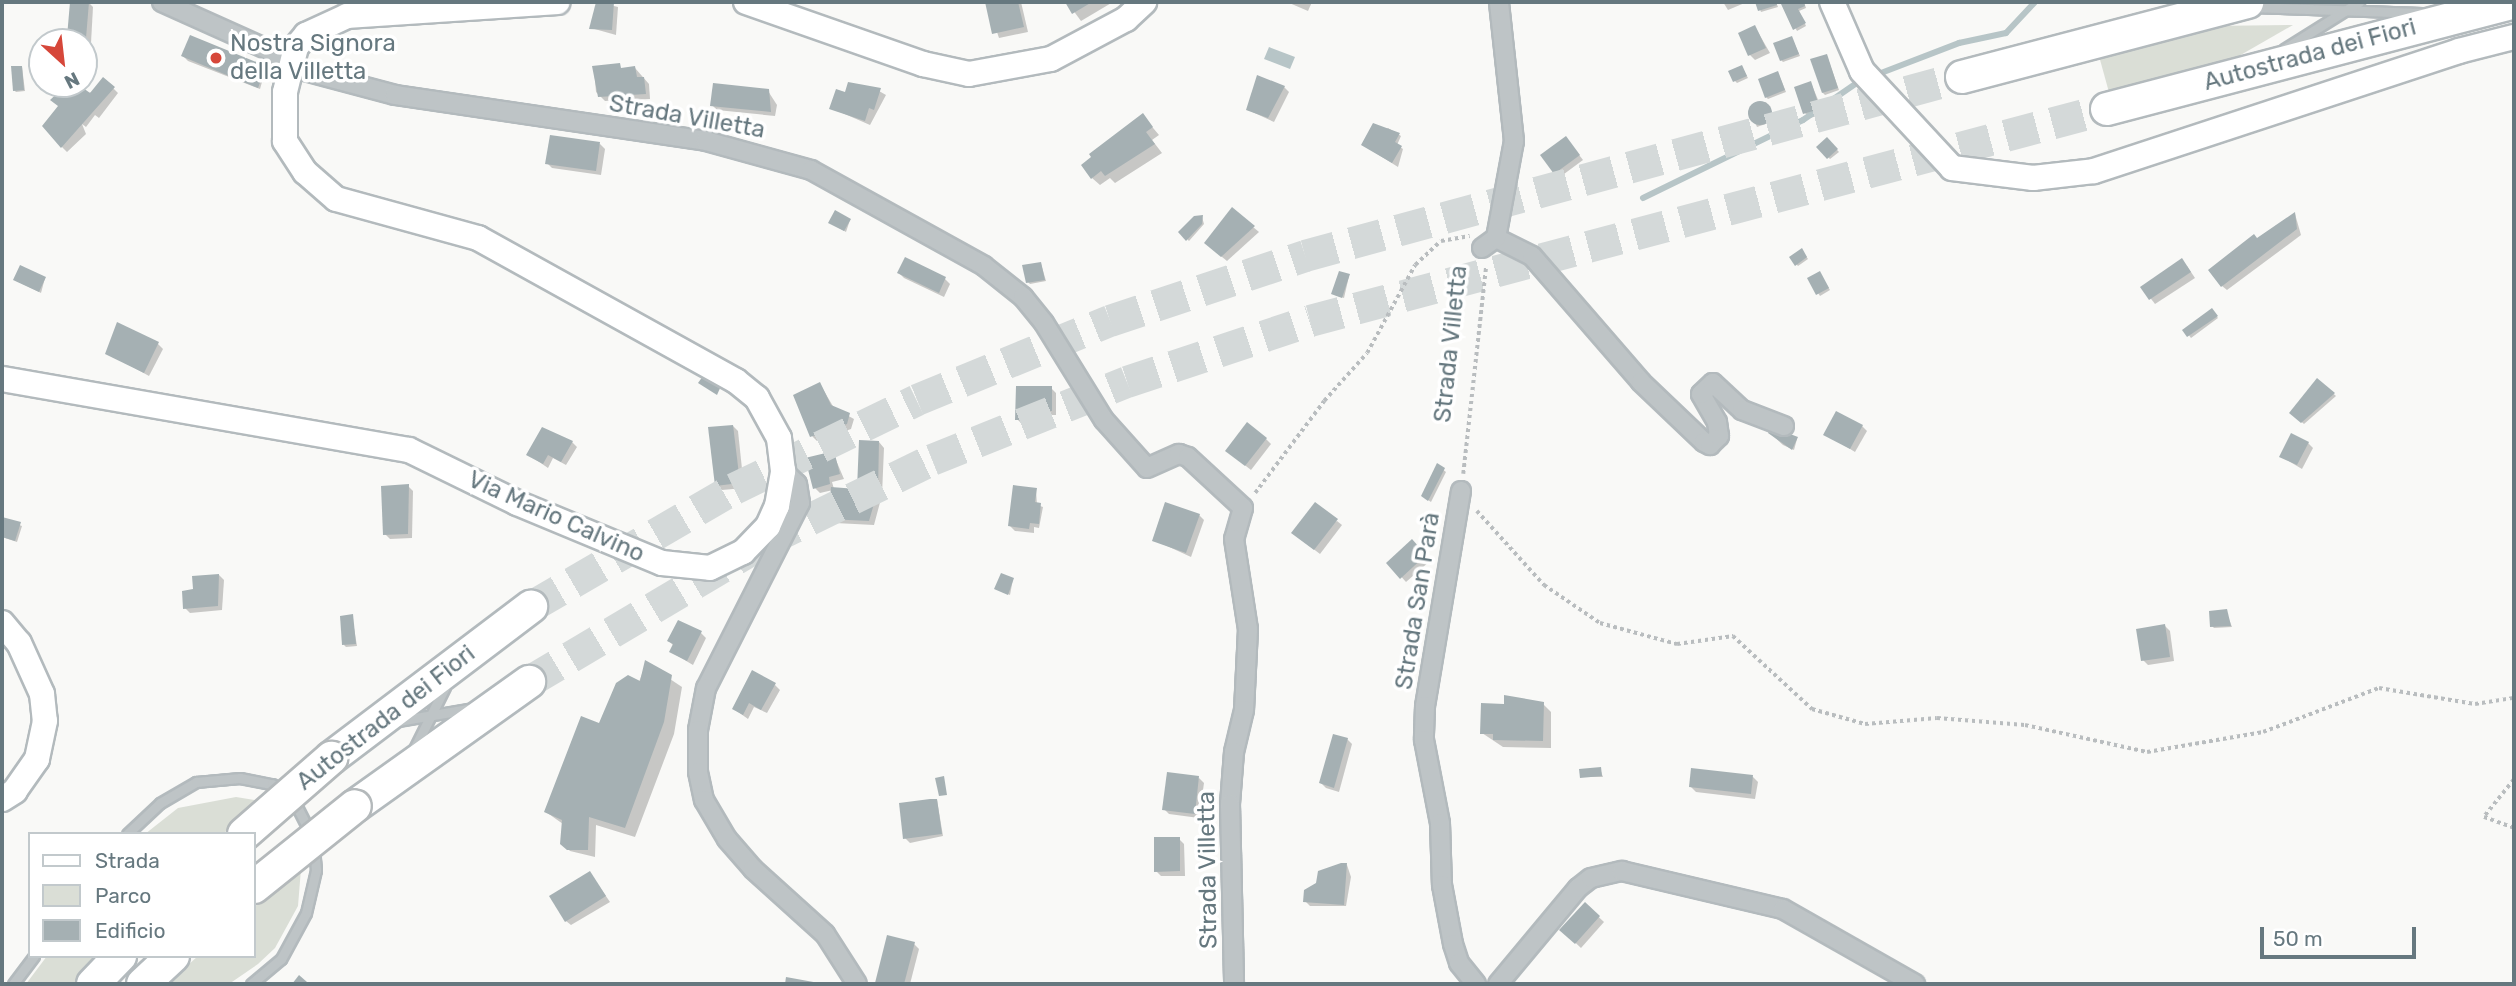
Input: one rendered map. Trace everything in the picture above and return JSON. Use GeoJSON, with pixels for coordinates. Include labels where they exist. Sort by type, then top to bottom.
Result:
{"type":"FeatureCollection","features":[{"type":"Feature","properties":{"kind":"highway","name":"Autostrada dei Fiori"},"geometry":{"type":"LineString","coordinates":[[2107,110],[2514,2]]}},
{"type":"Feature","properties":{"kind":"highway"},"geometry":{"type":"LineString","coordinates":[[1962,77],[2239,4]]}},
{"type":"Feature","properties":{"kind":"highway","name":"Autostrada dei Fiori"},"geometry":{"type":"LineString","coordinates":[[246,832],[369,727],[531,607]]}},
{"type":"Feature","properties":{"kind":"highway","name":"Autostrada dei Fiori"},"geometry":{"type":"LineString","coordinates":[[256,885],[403,770],[529,682]]}},
{"type":"Feature","properties":{"kind":"highway"},"geometry":{"type":"LineString","coordinates":[[93,984],[118,958]]}},
{"type":"Feature","properties":{"kind":"highway"},"geometry":{"type":"LineString","coordinates":[[143,984],[171,958]]}},
{"type":"Feature","properties":{"kind":"street","name":"Strada Villetta"},"geometry":{"type":"LineString","coordinates":[[162,2],[273,52],[290,67],[395,95],[706,141],[811,170],[984,266],[1023,297],[1044,323],[1104,420],[1147,468],[1179,454],[1188,457],[1243,508],[1234,539],[1248,629],[1244,710],[1234,752],[1230,804],[1235,880],[1234,984]]}},
{"type":"Feature","properties":{"kind":"street","name":"Via Mario Calvino"},"geometry":{"type":"LineString","coordinates":[[2,379],[409,450],[613,546],[689,567],[710,568],[743,552],[768,526],[777,506],[783,471],[779,438],[769,417],[736,381],[478,238],[336,199],[305,172],[285,141],[285,92],[290,67],[306,35],[347,16],[558,2]]}},
{"type":"Feature","properties":{"kind":"street"},"geometry":{"type":"LineString","coordinates":[[746,2],[923,64],[969,74],[1051,59],[1126,19],[1144,2]]}},
{"type":"Feature","properties":{"kind":"street"},"geometry":{"type":"LineString","coordinates":[[1499,2],[1504,76],[1514,141],[1489,243],[1532,256],[1642,382],[1704,442],[1710,444],[1718,436],[1717,422],[1702,394],[1713,383],[1742,410],[1784,426]]}},
{"type":"Feature","properties":{"kind":"street"},"geometry":{"type":"LineString","coordinates":[[1832,2],[1861,71],[1952,168],[2033,178],[2094,171],[2459,51],[2514,37]]}},
{"type":"Feature","properties":{"kind":"street"},"geometry":{"type":"LineString","coordinates":[[783,471],[796,484],[800,503],[706,688],[698,730],[698,772],[704,800],[727,839],[752,869],[825,934],[857,984]]}},
{"type":"Feature","properties":{"kind":"street","name":"Strada San Parà"},"geometry":{"type":"LineString","coordinates":[[1461,491],[1425,706],[1424,740],[1440,823],[1442,885],[1453,944],[1459,963],[1476,984]]}},
{"type":"Feature","properties":{"kind":"street"},"geometry":{"type":"LineString","coordinates":[[2,623],[19,643],[42,694],[45,721],[37,759],[15,791],[2,799]]}},
{"type":"Feature","properties":{"kind":"street"},"geometry":{"type":"LineString","coordinates":[[1498,984],[1578,888],[1591,878],[1622,871],[1783,909],[1915,984]]}},
{"type":"Feature","properties":{"kind":"lane"},"geometry":{"type":"LineString","coordinates":[[2249,71],[2359,2]]}},
{"type":"Feature","properties":{"kind":"lane"},"geometry":{"type":"LineString","coordinates":[[2239,4],[2468,14]]}},
{"type":"Feature","properties":{"kind":"lane"},"geometry":{"type":"LineString","coordinates":[[403,770],[460,657]]}},
{"type":"Feature","properties":{"kind":"lane"},"geometry":{"type":"LineString","coordinates":[[369,727],[496,704]]}},
{"type":"Feature","properties":{"kind":"lane"},"geometry":{"type":"LineString","coordinates":[[129,832],[180,790],[217,778],[272,784],[295,800],[314,846],[313,892],[295,938],[281,958],[251,984]]}},
{"type":"Feature","properties":{"kind":"lane"},"geometry":{"type":"LineString","coordinates":[[13,984],[32,958]]}},
{"type":"Feature","properties":{"kind":"path","name":"Strada Villetta"},"geometry":{"type":"LineString","coordinates":[[1243,508],[1324,401],[1367,353],[1415,265],[1441,241],[1467,234],[1489,243],[1461,491]]}},
{"type":"Feature","properties":{"kind":"path","name":"Strada San Parà"},"geometry":{"type":"LineString","coordinates":[[1461,491],[1544,585],[1572,608],[1600,623],[1677,644],[1733,636],[1812,709],[1865,724],[1937,718],[2025,724],[2147,752],[2263,732],[2379,688],[2474,705],[2514,698]]}},
{"type":"Feature","properties":{"kind":"path"},"geometry":{"type":"LineString","coordinates":[[2514,780],[2484,817],[2514,828]]}},
{"type":"Feature","properties":{"kind":"green space"},"geometry":{"type":"Polygon","coordinates":[[[2293,25],[2225,64],[2110,96],[2099,56],[2211,26],[2293,25]]]}},
{"type":"Feature","properties":{"kind":"green space"},"geometry":{"type":"Polygon","coordinates":[[[236,797],[260,801],[225,832],[148,832],[178,808],[236,797]]]}},
{"type":"Feature","properties":{"kind":"green space"},"geometry":{"type":"Polygon","coordinates":[[[301,869],[298,906],[275,948],[258,964],[229,984],[167,984],[196,958],[256,958],[256,905],[301,869]]]}},
{"type":"Feature","properties":{"kind":"green space"},"geometry":{"type":"Polygon","coordinates":[[[46,958],[98,958],[73,984],[26,984],[46,958]]]}},
{"type":"Feature","properties":{"kind":"shaded area"},"geometry":{"type":"Polygon","coordinates":[[[1269,47],[1295,57],[1290,69],[1264,59],[1269,47]]]}},
{"type":"Feature","properties":{"kind":"building"},"geometry":{"type":"Polygon","coordinates":[[[70,2],[89,2],[87,28],[68,28],[70,2]]]}},
{"type":"Feature","properties":{"kind":"building"},"geometry":{"type":"Polygon","coordinates":[[[596,2],[614,2],[612,30],[589,29],[596,2]]]}},
{"type":"Feature","properties":{"kind":"building"},"geometry":{"type":"Polygon","coordinates":[[[985,2],[1018,2],[1024,27],[992,34],[985,2]]]}},
{"type":"Feature","properties":{"kind":"building"},"geometry":{"type":"Polygon","coordinates":[[[1065,2],[1092,2],[1072,14],[1065,2]]]}},
{"type":"Feature","properties":{"kind":"building"},"geometry":{"type":"Polygon","coordinates":[[[1755,2],[1776,2],[1777,5],[1758,11],[1755,2]]]}},
{"type":"Feature","properties":{"kind":"building"},"geometry":{"type":"Polygon","coordinates":[[[1804,2],[1805,6],[1798,9],[1806,23],[1793,30],[1781,4],[1804,2]]]}},
{"type":"Feature","properties":{"kind":"building"},"geometry":{"type":"Polygon","coordinates":[[[1755,25],[1766,48],[1748,56],[1738,33],[1755,25]]]}},
{"type":"Feature","properties":{"kind":"building","name":"Nostra Signora della Villetta"},"geometry":{"type":"Polygon","coordinates":[[[190,35],[266,66],[258,88],[181,56],[190,35]]]}},
{"type":"Feature","properties":{"kind":"building"},"geometry":{"type":"Polygon","coordinates":[[[1792,36],[1799,54],[1780,61],[1773,43],[1792,36]]]}},
{"type":"Feature","properties":{"kind":"building"},"geometry":{"type":"Polygon","coordinates":[[[1827,54],[1838,88],[1822,93],[1810,59],[1827,54]]]}},
{"type":"Feature","properties":{"kind":"building"},"geometry":{"type":"Polygon","coordinates":[[[620,63],[621,68],[635,66],[637,77],[644,77],[646,94],[598,97],[592,66],[620,63]]]}},
{"type":"Feature","properties":{"kind":"building"},"geometry":{"type":"Polygon","coordinates":[[[1742,65],[1747,76],[1733,82],[1728,71],[1742,65]]]}},
{"type":"Feature","properties":{"kind":"building"},"geometry":{"type":"Polygon","coordinates":[[[11,66],[22,66],[24,90],[13,91],[11,66]]]}},
{"type":"Feature","properties":{"kind":"building"},"geometry":{"type":"Polygon","coordinates":[[[1778,71],[1785,90],[1765,98],[1758,79],[1778,71]]]}},
{"type":"Feature","properties":{"kind":"building"},"geometry":{"type":"Polygon","coordinates":[[[1257,75],[1285,86],[1268,118],[1246,110],[1257,75]]]}},
{"type":"Feature","properties":{"kind":"building"},"geometry":{"type":"Polygon","coordinates":[[[103,77],[115,87],[61,148],[42,126],[58,106],[50,100],[98,98],[98,83],[103,77]]]}},
{"type":"Feature","properties":{"kind":"building"},"geometry":{"type":"Polygon","coordinates":[[[1811,81],[1820,109],[1803,114],[1794,87],[1811,81]]]}},
{"type":"Feature","properties":{"kind":"building"},"geometry":{"type":"Polygon","coordinates":[[[848,82],[881,88],[874,110],[869,108],[865,121],[829,109],[836,89],[845,92],[848,82]]]}},
{"type":"Feature","properties":{"kind":"building"},"geometry":{"type":"Polygon","coordinates":[[[713,83],[769,89],[771,112],[710,106],[713,83]]]}},
{"type":"Feature","properties":{"kind":"building"},"geometry":{"type":"Polygon","coordinates":[[[1760,101],[1768,105],[1772,113],[1768,121],[1760,125],[1752,121],[1748,113],[1752,105],[1760,101]]]}},
{"type":"Feature","properties":{"kind":"building"},"geometry":{"type":"Polygon","coordinates":[[[1143,113],[1153,127],[1146,132],[1155,144],[1105,176],[1101,171],[1091,179],[1081,165],[1091,157],[1089,154],[1143,113]]]}},
{"type":"Feature","properties":{"kind":"building"},"geometry":{"type":"Polygon","coordinates":[[[1373,123],[1400,133],[1395,142],[1402,146],[1392,163],[1361,145],[1373,123]]]}},
{"type":"Feature","properties":{"kind":"building"},"geometry":{"type":"Polygon","coordinates":[[[550,135],[600,142],[596,171],[545,164],[550,135]]]}},
{"type":"Feature","properties":{"kind":"building"},"geometry":{"type":"Polygon","coordinates":[[[1566,136],[1580,155],[1554,174],[1540,155],[1566,136]]]}},
{"type":"Feature","properties":{"kind":"building"},"geometry":{"type":"Polygon","coordinates":[[[1827,137],[1838,149],[1827,159],[1816,147],[1827,137]]]}},
{"type":"Feature","properties":{"kind":"building"},"geometry":{"type":"Polygon","coordinates":[[[1232,207],[1255,226],[1221,257],[1204,243],[1232,207]]]}},
{"type":"Feature","properties":{"kind":"building"},"geometry":{"type":"Polygon","coordinates":[[[835,210],[851,219],[844,231],[828,223],[835,210]]]}},
{"type":"Feature","properties":{"kind":"building"},"geometry":{"type":"Polygon","coordinates":[[[2295,212],[2297,229],[2221,287],[2208,270],[2254,234],[2257,238],[2295,212]]]}},
{"type":"Feature","properties":{"kind":"building"},"geometry":{"type":"Polygon","coordinates":[[[1203,215],[1202,224],[1186,241],[1178,232],[1194,216],[1203,215]]]}},
{"type":"Feature","properties":{"kind":"building"},"geometry":{"type":"Polygon","coordinates":[[[1802,248],[1807,257],[1795,266],[1789,257],[1802,248]]]}},
{"type":"Feature","properties":{"kind":"building"},"geometry":{"type":"Polygon","coordinates":[[[905,257],[946,277],[939,293],[897,273],[905,257]]]}},
{"type":"Feature","properties":{"kind":"building"},"geometry":{"type":"Polygon","coordinates":[[[2182,258],[2191,272],[2149,300],[2140,287],[2182,258]]]}},
{"type":"Feature","properties":{"kind":"building"},"geometry":{"type":"Polygon","coordinates":[[[1041,262],[1045,280],[1026,283],[1022,265],[1041,262]]]}},
{"type":"Feature","properties":{"kind":"building"},"geometry":{"type":"Polygon","coordinates":[[[20,265],[46,277],[39,292],[13,280],[20,265]]]}},
{"type":"Feature","properties":{"kind":"building"},"geometry":{"type":"Polygon","coordinates":[[[1339,271],[1350,274],[1342,298],[1331,294],[1339,271]]]}},
{"type":"Feature","properties":{"kind":"building"},"geometry":{"type":"Polygon","coordinates":[[[1820,271],[1829,288],[1816,295],[1807,278],[1820,271]]]}},
{"type":"Feature","properties":{"kind":"building"},"geometry":{"type":"Polygon","coordinates":[[[2212,308],[2218,316],[2187,337],[2182,330],[2212,308]]]}},
{"type":"Feature","properties":{"kind":"building"},"geometry":{"type":"Polygon","coordinates":[[[117,322],[159,342],[144,373],[105,354],[117,322]]]}},
{"type":"Feature","properties":{"kind":"building"},"geometry":{"type":"Polygon","coordinates":[[[703,376],[721,386],[717,395],[698,383],[703,376]]]}},
{"type":"Feature","properties":{"kind":"building"},"geometry":{"type":"Polygon","coordinates":[[[2317,378],[2335,393],[2301,423],[2289,413],[2317,378]]]}},
{"type":"Feature","properties":{"kind":"building"},"geometry":{"type":"Polygon","coordinates":[[[820,382],[831,405],[850,413],[847,424],[810,437],[793,395],[820,382]]]}},
{"type":"Feature","properties":{"kind":"building"},"geometry":{"type":"Polygon","coordinates":[[[1016,386],[1052,386],[1052,411],[1046,411],[1046,420],[1015,420],[1016,386]]]}},
{"type":"Feature","properties":{"kind":"building"},"geometry":{"type":"Polygon","coordinates":[[[1836,411],[1863,425],[1850,449],[1823,435],[1836,411]]]}},
{"type":"Feature","properties":{"kind":"building"},"geometry":{"type":"Polygon","coordinates":[[[1247,422],[1267,438],[1245,466],[1225,451],[1247,422]]]}},
{"type":"Feature","properties":{"kind":"building"},"geometry":{"type":"Polygon","coordinates":[[[733,425],[740,483],[715,486],[708,427],[733,425]]]}},
{"type":"Feature","properties":{"kind":"building"},"geometry":{"type":"Polygon","coordinates":[[[542,427],[573,441],[561,462],[548,455],[543,464],[526,455],[542,427]]]}},
{"type":"Feature","properties":{"kind":"building"},"geometry":{"type":"Polygon","coordinates":[[[1771,427],[1798,437],[1792,450],[1768,433],[1771,427]]]}},
{"type":"Feature","properties":{"kind":"building"},"geometry":{"type":"Polygon","coordinates":[[[2291,433],[2309,442],[2297,465],[2279,457],[2291,433]]]}},
{"type":"Feature","properties":{"kind":"building"},"geometry":{"type":"Polygon","coordinates":[[[859,440],[879,441],[878,490],[869,521],[828,519],[831,487],[857,489],[859,440]]]}},
{"type":"Feature","properties":{"kind":"building"},"geometry":{"type":"Polygon","coordinates":[[[834,451],[840,474],[829,477],[830,484],[813,489],[805,458],[834,451]]]}},
{"type":"Feature","properties":{"kind":"building"},"geometry":{"type":"Polygon","coordinates":[[[1437,463],[1445,468],[1428,501],[1421,496],[1437,463]]]}},
{"type":"Feature","properties":{"kind":"building"},"geometry":{"type":"Polygon","coordinates":[[[409,484],[408,534],[383,535],[381,486],[409,484]]]}},
{"type":"Feature","properties":{"kind":"building"},"geometry":{"type":"Polygon","coordinates":[[[1013,485],[1037,488],[1035,502],[1041,503],[1039,524],[1030,523],[1029,529],[1008,526],[1013,485]]]}},
{"type":"Feature","properties":{"kind":"building"},"geometry":{"type":"Polygon","coordinates":[[[1165,502],[1200,514],[1186,553],[1152,541],[1165,502]]]}},
{"type":"Feature","properties":{"kind":"building"},"geometry":{"type":"Polygon","coordinates":[[[1315,502],[1338,519],[1314,550],[1291,533],[1315,502]]]}},
{"type":"Feature","properties":{"kind":"building"},"geometry":{"type":"Polygon","coordinates":[[[2,517],[21,522],[15,541],[2,537],[2,517]]]}},
{"type":"Feature","properties":{"kind":"building"},"geometry":{"type":"Polygon","coordinates":[[[1412,539],[1426,555],[1400,579],[1386,563],[1412,539]]]}},
{"type":"Feature","properties":{"kind":"building"},"geometry":{"type":"Polygon","coordinates":[[[1001,573],[1014,578],[1008,595],[994,589],[1001,573]]]}},
{"type":"Feature","properties":{"kind":"building"},"geometry":{"type":"Polygon","coordinates":[[[219,574],[218,606],[183,609],[182,591],[193,589],[192,576],[219,574]]]}},
{"type":"Feature","properties":{"kind":"building"},"geometry":{"type":"Polygon","coordinates":[[[2227,609],[2231,626],[2210,627],[2209,611],[2227,609]]]}},
{"type":"Feature","properties":{"kind":"building"},"geometry":{"type":"Polygon","coordinates":[[[353,614],[356,644],[342,645],[340,616],[353,614]]]}},
{"type":"Feature","properties":{"kind":"building"},"geometry":{"type":"Polygon","coordinates":[[[678,620],[702,631],[687,661],[669,652],[673,644],[667,641],[678,620]]]}},
{"type":"Feature","properties":{"kind":"building"},"geometry":{"type":"Polygon","coordinates":[[[2165,624],[2170,657],[2141,661],[2136,629],[2165,624]]]}},
{"type":"Feature","properties":{"kind":"building"},"geometry":{"type":"Polygon","coordinates":[[[645,660],[672,675],[664,722],[625,828],[589,817],[588,850],[567,850],[560,844],[562,820],[544,812],[581,716],[599,723],[616,683],[628,675],[640,681],[645,660]]]}},
{"type":"Feature","properties":{"kind":"building"},"geometry":{"type":"Polygon","coordinates":[[[752,670],[776,683],[761,710],[749,703],[743,715],[732,709],[752,670]]]}},
{"type":"Feature","properties":{"kind":"building"},"geometry":{"type":"Polygon","coordinates":[[[1504,695],[1544,702],[1543,741],[1493,740],[1493,734],[1480,734],[1481,703],[1504,704],[1504,695]]]}},
{"type":"Feature","properties":{"kind":"building"},"geometry":{"type":"Polygon","coordinates":[[[1333,734],[1348,738],[1334,788],[1319,783],[1333,734]]]}},
{"type":"Feature","properties":{"kind":"building"},"geometry":{"type":"Polygon","coordinates":[[[1601,767],[1602,776],[1580,778],[1579,769],[1601,767]]]}},
{"type":"Feature","properties":{"kind":"building"},"geometry":{"type":"Polygon","coordinates":[[[1691,768],[1753,775],[1751,794],[1689,787],[1691,768]]]}},
{"type":"Feature","properties":{"kind":"building"},"geometry":{"type":"Polygon","coordinates":[[[1167,772],[1199,776],[1195,814],[1162,810],[1167,772]]]}},
{"type":"Feature","properties":{"kind":"building"},"geometry":{"type":"Polygon","coordinates":[[[944,776],[947,795],[939,796],[935,778],[944,776]]]}},
{"type":"Feature","properties":{"kind":"building"},"geometry":{"type":"Polygon","coordinates":[[[937,799],[942,834],[903,839],[899,803],[937,799]]]}},
{"type":"Feature","properties":{"kind":"building"},"geometry":{"type":"Polygon","coordinates":[[[1154,837],[1180,837],[1180,871],[1154,872],[1154,837]]]}},
{"type":"Feature","properties":{"kind":"building"},"geometry":{"type":"Polygon","coordinates":[[[1347,863],[1344,905],[1303,902],[1304,890],[1316,883],[1318,871],[1347,863]]]}},
{"type":"Feature","properties":{"kind":"building"},"geometry":{"type":"Polygon","coordinates":[[[590,871],[606,896],[565,922],[549,896],[590,871]]]}},
{"type":"Feature","properties":{"kind":"building"},"geometry":{"type":"Polygon","coordinates":[[[1585,902],[1600,916],[1575,944],[1559,930],[1585,902]]]}},
{"type":"Feature","properties":{"kind":"building"},"geometry":{"type":"Polygon","coordinates":[[[887,935],[915,942],[904,984],[875,983],[887,935]]]}},
{"type":"Feature","properties":{"kind":"building"},"geometry":{"type":"Polygon","coordinates":[[[299,975],[307,982],[292,984],[299,975]]]}},
{"type":"Feature","properties":{"kind":"building"},"geometry":{"type":"Polygon","coordinates":[[[786,977],[819,983],[819,984],[785,984],[786,977]]]}},
{"type":"Feature","properties":{"kind":"waterway"},"geometry":{"type":"LineString","coordinates":[[1881,73],[1959,43],[2006,33],[2035,2]]}},
{"type":"Feature","properties":{"kind":"waterway"},"geometry":{"type":"LineString","coordinates":[[1643,198],[1803,120],[1858,82]]}},
{"type":"Feature","properties":{"kind":"tunnel"},"geometry":{"type":"LineString","coordinates":[[531,607],[734,489],[917,400],[1110,321],[1305,256],[1962,77]]}},
{"type":"Feature","properties":{"kind":"tunnel"},"geometry":{"type":"LineString","coordinates":[[529,682],[766,541],[932,460],[1127,382],[1310,321],[2107,109]]}},
{"type":"Feature","properties":{"kind":"place","name":"Nostra Signora della Villetta"},"geometry":{"type":"Point","coordinates":[216,58]}}]}
